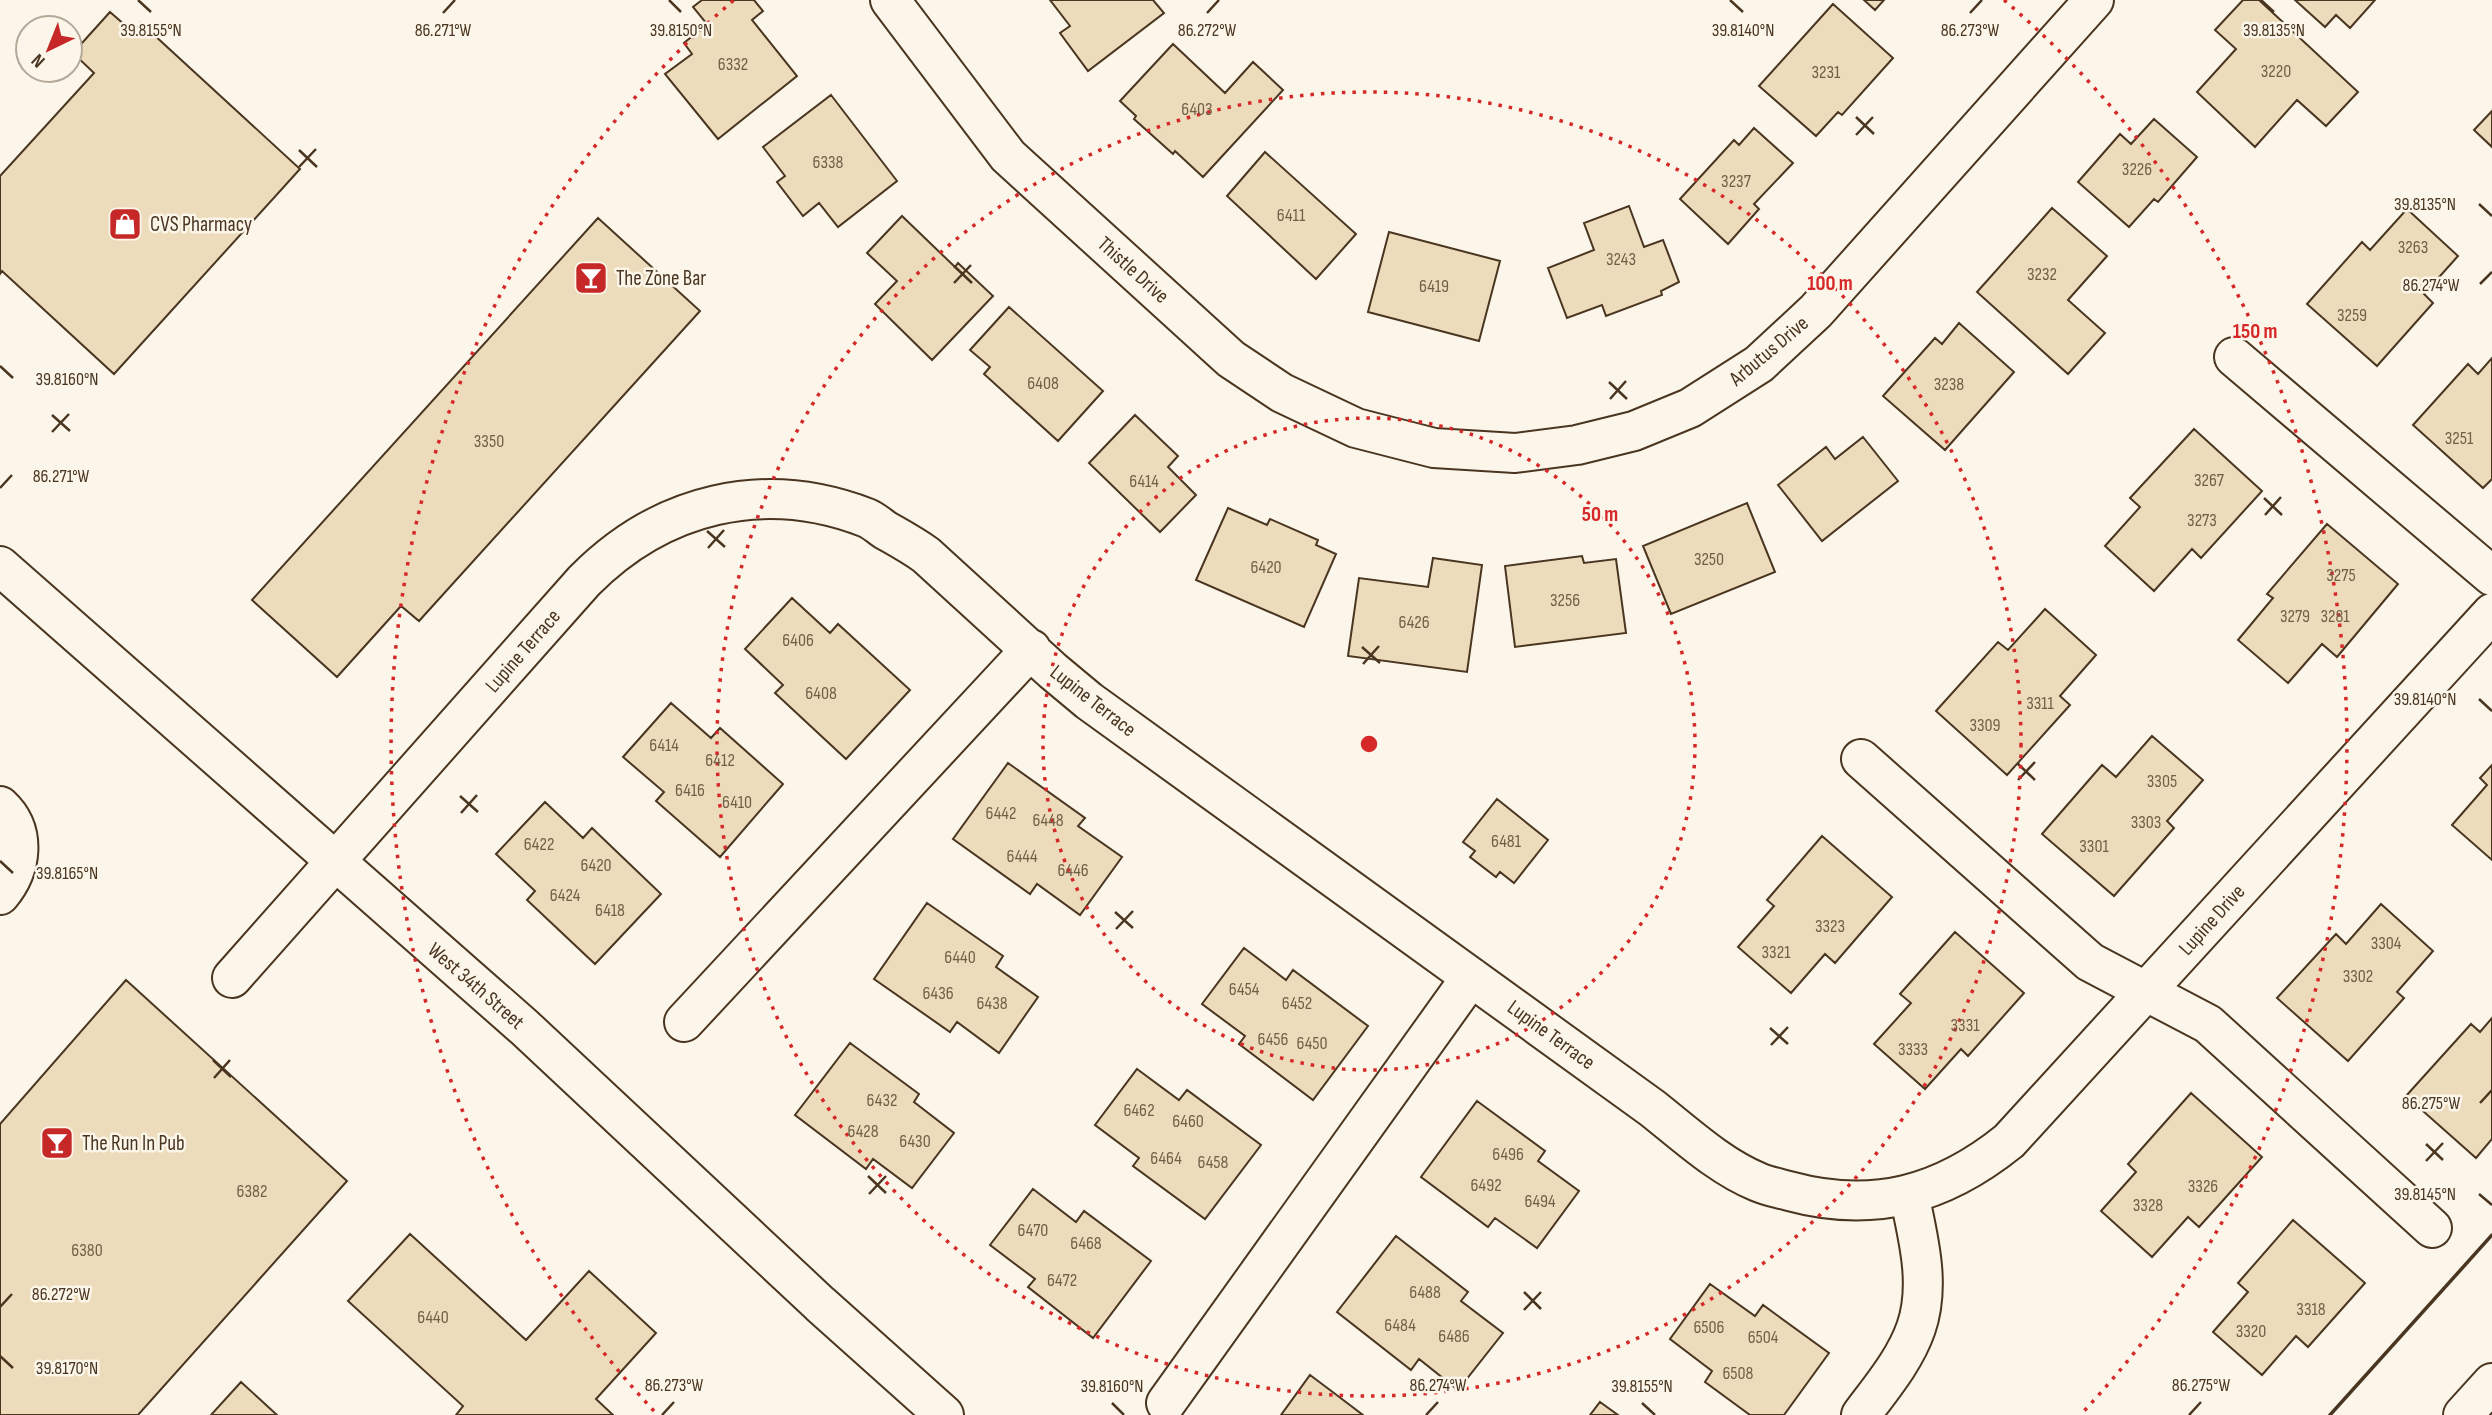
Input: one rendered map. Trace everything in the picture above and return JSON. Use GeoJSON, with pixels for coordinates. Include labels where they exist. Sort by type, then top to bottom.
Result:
{"type":"FeatureCollection","features":[{"type":"Feature","properties":{"kind":"main road","name":"Thistle Drive"},"geometry":{"type":"LineString","coordinates":[[890,0],[1008,156],[1231,359],[1282,393],[1356,428],[1415,444],[1443,447]]}},
{"type":"Feature","properties":{"kind":"main road","name":"Arbutus Drive"},"geometry":{"type":"LineString","coordinates":[[1443,447],[1515,453],[1596,441],[1634,431],[1690,408],[1743,376],[1788,339],[1816,311],[2094,0]]}},
{"type":"Feature","properties":{"kind":"main road"},"geometry":{"type":"LineString","coordinates":[[2234,357],[2492,576]]}},
{"type":"Feature","properties":{"kind":"main road","name":"Lupine Terrace"},"geometry":{"type":"LineString","coordinates":[[232,978],[600,565],[649,530],[687,513],[728,502],[768,499],[809,502],[869,519],[905,539],[1089,701],[1723,1162],[1758,1183],[1819,1199],[1859,1202],[1909,1194]]}},
{"type":"Feature","properties":{"kind":"main road","name":"West 34th Street"},"geometry":{"type":"LineString","coordinates":[[0,566],[524,1027],[820,1304],[944,1415]]}},
{"type":"Feature","properties":{"kind":"main road","name":"Lupine Drive"},"geometry":{"type":"LineString","coordinates":[[1909,1194],[1959,1175],[2009,1141],[2492,614]]}},
{"type":"Feature","properties":{"kind":"main road"},"geometry":{"type":"LineString","coordinates":[[684,1022],[1031,649]]}},
{"type":"Feature","properties":{"kind":"main road"},"geometry":{"type":"LineString","coordinates":[[1861,759],[2090,962],[2208,1024],[2432,1228]]}},
{"type":"Feature","properties":{"kind":"main road"},"geometry":{"type":"LineString","coordinates":[[0,806],[10,815],[20,842],[16,866],[8,885],[0,895]]}},
{"type":"Feature","properties":{"kind":"main road"},"geometry":{"type":"LineString","coordinates":[[1166,1403],[1471,977]]}},
{"type":"Feature","properties":{"kind":"main road"},"geometry":{"type":"LineString","coordinates":[[1861,1415],[1893,1373],[1916,1328],[1923,1289],[1920,1251],[1909,1194]]}},
{"type":"Feature","properties":{"kind":"main road"},"geometry":{"type":"LineString","coordinates":[[2463,1415],[2492,1383]]}},
{"type":"Feature","properties":{"kind":"building"},"geometry":{"type":"Polygon","coordinates":[[[702,0],[754,0],[763,11],[752,20],[797,76],[718,139],[665,74],[692,54],[684,43],[707,24],[693,7],[702,0]]]}},
{"type":"Feature","properties":{"kind":"building"},"geometry":{"type":"Polygon","coordinates":[[[1050,0],[1153,0],[1164,13],[1088,71],[1060,33],[1070,26],[1050,0]]]}},
{"type":"Feature","properties":{"kind":"building"},"geometry":{"type":"Polygon","coordinates":[[[1864,0],[1884,0],[1875,10],[1864,0]]]}},
{"type":"Feature","properties":{"kind":"building"},"geometry":{"type":"Polygon","coordinates":[[[2243,0],[2259,0],[2358,92],[2326,126],[2297,100],[2255,147],[2197,92],[2236,49],[2215,30],[2243,0]]]}},
{"type":"Feature","properties":{"kind":"building"},"geometry":{"type":"Polygon","coordinates":[[[2295,0],[2375,0],[2350,28],[2336,15],[2325,27],[2295,0]]]}},
{"type":"Feature","properties":{"kind":"building"},"geometry":{"type":"Polygon","coordinates":[[[1833,4],[1893,58],[1842,115],[1838,112],[1816,136],[1759,86],[1833,4]]]}},
{"type":"Feature","properties":{"kind":"building","name":"CVS Pharmacy"},"geometry":{"type":"Polygon","coordinates":[[[110,12],[133,32],[141,23],[300,169],[114,374],[2,271],[0,274],[0,176],[94,73],[84,63],[84,41],[110,12]]]}},
{"type":"Feature","properties":{"kind":"building"},"geometry":{"type":"Polygon","coordinates":[[[1173,44],[1225,93],[1253,62],[1283,90],[1203,177],[1134,119],[1136,116],[1120,101],[1173,44]]]}},
{"type":"Feature","properties":{"kind":"building"},"geometry":{"type":"Polygon","coordinates":[[[831,95],[897,181],[838,227],[819,203],[803,216],[777,182],[785,176],[763,147],[831,95]]]}},
{"type":"Feature","properties":{"kind":"building"},"geometry":{"type":"Polygon","coordinates":[[[2492,111],[2492,147],[2474,130],[2492,111]]]}},
{"type":"Feature","properties":{"kind":"building"},"geometry":{"type":"Polygon","coordinates":[[[2154,119],[2197,157],[2158,202],[2154,199],[2129,227],[2078,182],[2120,134],[2131,144],[2154,119]]]}},
{"type":"Feature","properties":{"kind":"building"},"geometry":{"type":"Polygon","coordinates":[[[1754,128],[1793,163],[1754,204],[1759,209],[1728,244],[1680,199],[1734,140],[1739,145],[1754,128]]]}},
{"type":"Feature","properties":{"kind":"building"},"geometry":{"type":"Polygon","coordinates":[[[1265,152],[1356,234],[1316,279],[1227,196],[1265,152]]]}},
{"type":"Feature","properties":{"kind":"building"},"geometry":{"type":"Polygon","coordinates":[[[1629,206],[1644,247],[1663,240],[1679,282],[1661,291],[1662,295],[1606,316],[1602,305],[1567,318],[1548,268],[1594,250],[1584,223],[1629,206]]]}},
{"type":"Feature","properties":{"kind":"building"},"geometry":{"type":"Polygon","coordinates":[[[2052,208],[2107,256],[2068,300],[2105,333],[2068,374],[1977,292],[2052,208]]]}},
{"type":"Feature","properties":{"kind":"building"},"geometry":{"type":"Polygon","coordinates":[[[2407,209],[2458,256],[2424,294],[2433,303],[2377,366],[2307,304],[2362,242],[2370,250],[2407,209]]]}},
{"type":"Feature","properties":{"kind":"building"},"geometry":{"type":"Polygon","coordinates":[[[902,216],[955,267],[958,263],[993,296],[932,360],[875,304],[897,281],[867,253],[902,216]]]}},
{"type":"Feature","properties":{"kind":"building"},"geometry":{"type":"Polygon","coordinates":[[[598,218],[700,311],[419,621],[401,606],[337,677],[252,600],[598,218]]]}},
{"type":"Feature","properties":{"kind":"building"},"geometry":{"type":"Polygon","coordinates":[[[1389,232],[1500,261],[1479,341],[1368,312],[1389,232]]]}},
{"type":"Feature","properties":{"kind":"building"},"geometry":{"type":"Polygon","coordinates":[[[1009,307],[1103,391],[1058,441],[984,374],[990,367],[970,350],[1009,307]]]}},
{"type":"Feature","properties":{"kind":"building"},"geometry":{"type":"Polygon","coordinates":[[[1959,323],[2014,372],[1945,450],[1883,396],[1935,338],[1942,344],[1959,323]]]}},
{"type":"Feature","properties":{"kind":"building"},"geometry":{"type":"Polygon","coordinates":[[[2492,358],[2492,479],[2483,488],[2413,425],[2468,364],[2478,374],[2492,358]]]}},
{"type":"Feature","properties":{"kind":"building"},"geometry":{"type":"Polygon","coordinates":[[[1135,415],[1178,456],[1168,467],[1196,495],[1160,532],[1089,463],[1135,415]]]}},
{"type":"Feature","properties":{"kind":"building"},"geometry":{"type":"Polygon","coordinates":[[[2194,429],[2262,491],[2201,558],[2192,549],[2154,591],[2105,546],[2140,507],[2130,498],[2194,429]]]}},
{"type":"Feature","properties":{"kind":"building"},"geometry":{"type":"Polygon","coordinates":[[[1863,437],[1898,481],[1822,541],[1778,485],[1826,447],[1835,459],[1863,437]]]}},
{"type":"Feature","properties":{"kind":"building"},"geometry":{"type":"Polygon","coordinates":[[[1747,503],[1775,572],[1671,614],[1643,546],[1747,503]]]}},
{"type":"Feature","properties":{"kind":"building"},"geometry":{"type":"Polygon","coordinates":[[[1228,508],[1267,525],[1270,519],[1318,540],[1316,545],[1336,554],[1304,627],[1196,580],[1228,508]]]}},
{"type":"Feature","properties":{"kind":"building"},"geometry":{"type":"Polygon","coordinates":[[[2327,524],[2398,584],[2337,657],[2322,644],[2288,683],[2238,640],[2273,598],[2267,594],[2327,524]]]}},
{"type":"Feature","properties":{"kind":"building"},"geometry":{"type":"Polygon","coordinates":[[[1582,556],[1584,563],[1616,559],[1626,633],[1515,647],[1505,566],[1582,556]]]}},
{"type":"Feature","properties":{"kind":"building"},"geometry":{"type":"Polygon","coordinates":[[[1433,558],[1482,565],[1467,672],[1348,656],[1359,578],[1428,587],[1433,558]]]}},
{"type":"Feature","properties":{"kind":"building"},"geometry":{"type":"Polygon","coordinates":[[[792,598],[830,633],[838,624],[910,690],[846,759],[775,693],[783,685],[745,649],[792,598]]]}},
{"type":"Feature","properties":{"kind":"building"},"geometry":{"type":"Polygon","coordinates":[[[2045,609],[2096,655],[2060,696],[2070,705],[2007,775],[1936,711],[1998,642],[2008,650],[2045,609]]]}},
{"type":"Feature","properties":{"kind":"building"},"geometry":{"type":"Polygon","coordinates":[[[671,703],[711,738],[720,728],[783,784],[720,857],[656,801],[664,792],[623,757],[671,703]]]}},
{"type":"Feature","properties":{"kind":"building"},"geometry":{"type":"Polygon","coordinates":[[[2152,736],[2203,780],[2167,821],[2174,828],[2114,896],[2042,834],[2102,765],[2116,777],[2152,736]]]}},
{"type":"Feature","properties":{"kind":"building"},"geometry":{"type":"Polygon","coordinates":[[[1008,763],[1085,818],[1078,826],[1122,857],[1080,915],[1037,884],[1030,894],[953,839],[1008,763]]]}},
{"type":"Feature","properties":{"kind":"building"},"geometry":{"type":"Polygon","coordinates":[[[2492,765],[2492,860],[2452,825],[2487,785],[2480,778],[2492,765]]]}},
{"type":"Feature","properties":{"kind":"building"},"geometry":{"type":"Polygon","coordinates":[[[1497,799],[1548,840],[1514,883],[1500,872],[1496,877],[1470,857],[1475,851],[1463,842],[1497,799]]]}},
{"type":"Feature","properties":{"kind":"building"},"geometry":{"type":"Polygon","coordinates":[[[545,802],[583,838],[592,828],[661,894],[595,964],[527,900],[535,891],[496,854],[545,802]]]}},
{"type":"Feature","properties":{"kind":"building"},"geometry":{"type":"Polygon","coordinates":[[[1822,836],[1892,897],[1835,963],[1825,954],[1791,993],[1738,947],[1774,906],[1767,900],[1822,836]]]}},
{"type":"Feature","properties":{"kind":"building"},"geometry":{"type":"Polygon","coordinates":[[[927,903],[1003,956],[996,967],[1038,997],[999,1053],[957,1022],[950,1032],[874,979],[927,903]]]}},
{"type":"Feature","properties":{"kind":"building"},"geometry":{"type":"Polygon","coordinates":[[[2381,904],[2433,951],[2397,992],[2404,998],[2348,1061],[2277,998],[2336,934],[2346,944],[2381,904]]]}},
{"type":"Feature","properties":{"kind":"building"},"geometry":{"type":"Polygon","coordinates":[[[1955,932],[2024,993],[1968,1056],[1961,1049],[1925,1089],[1874,1044],[1911,1003],[1900,994],[1955,932]]]}},
{"type":"Feature","properties":{"kind":"building"},"geometry":{"type":"Polygon","coordinates":[[[1244,948],[1286,980],[1293,970],[1368,1026],[1313,1100],[1239,1044],[1245,1036],[1202,1004],[1244,948]]]}},
{"type":"Feature","properties":{"kind":"building"},"geometry":{"type":"Polygon","coordinates":[[[126,980],[347,1181],[138,1415],[0,1415],[0,1124],[126,980]]]}},
{"type":"Feature","properties":{"kind":"building"},"geometry":{"type":"Polygon","coordinates":[[[2492,1018],[2492,1139],[2476,1158],[2406,1096],[2471,1024],[2480,1032],[2492,1018]]]}},
{"type":"Feature","properties":{"kind":"building"},"geometry":{"type":"Polygon","coordinates":[[[850,1043],[919,1094],[914,1102],[954,1133],[912,1188],[873,1159],[866,1169],[795,1115],[850,1043]]]}},
{"type":"Feature","properties":{"kind":"building"},"geometry":{"type":"Polygon","coordinates":[[[1137,1069],[1179,1100],[1187,1090],[1261,1145],[1205,1219],[1133,1166],[1139,1158],[1095,1125],[1137,1069]]]}},
{"type":"Feature","properties":{"kind":"building"},"geometry":{"type":"Polygon","coordinates":[[[2191,1093],[2262,1157],[2199,1227],[2188,1217],[2152,1257],[2101,1211],[2136,1172],[2128,1164],[2191,1093]]]}},
{"type":"Feature","properties":{"kind":"building"},"geometry":{"type":"Polygon","coordinates":[[[1477,1101],[1545,1151],[1538,1161],[1579,1191],[1537,1248],[1495,1218],[1488,1227],[1421,1177],[1477,1101]]]}},
{"type":"Feature","properties":{"kind":"building"},"geometry":{"type":"Polygon","coordinates":[[[1033,1189],[1076,1222],[1084,1211],[1151,1261],[1093,1338],[1028,1287],[1035,1279],[990,1245],[1033,1189]]]}},
{"type":"Feature","properties":{"kind":"building"},"geometry":{"type":"Polygon","coordinates":[[[2293,1220],[2365,1283],[2308,1347],[2296,1336],[2262,1375],[2213,1332],[2248,1292],[2238,1283],[2293,1220]]]}},
{"type":"Feature","properties":{"kind":"building"},"geometry":{"type":"Polygon","coordinates":[[[410,1234],[526,1340],[589,1271],[656,1333],[596,1399],[613,1415],[456,1415],[463,1406],[348,1301],[410,1234]]]}},
{"type":"Feature","properties":{"kind":"building"},"geometry":{"type":"Polygon","coordinates":[[[1396,1236],[1468,1292],[1461,1301],[1503,1333],[1458,1390],[1419,1359],[1411,1370],[1337,1312],[1396,1236]]]}},
{"type":"Feature","properties":{"kind":"building"},"geometry":{"type":"Polygon","coordinates":[[[1710,1284],[1755,1316],[1763,1305],[1829,1353],[1784,1415],[1750,1415],[1705,1382],[1712,1371],[1670,1339],[1710,1284]]]}},
{"type":"Feature","properties":{"kind":"building"},"geometry":{"type":"Polygon","coordinates":[[[1310,1375],[1334,1393],[1363,1415],[1281,1415],[1310,1375]]]}},
{"type":"Feature","properties":{"kind":"building"},"geometry":{"type":"Polygon","coordinates":[[[241,1382],[277,1415],[211,1415],[241,1382]]]}},
{"type":"Feature","properties":{"kind":"building"},"geometry":{"type":"Polygon","coordinates":[[[1600,1402],[1618,1415],[1590,1415],[1600,1402]]]}},
{"type":"Feature","properties":{"kind":"wall"},"geometry":{"type":"LineString","coordinates":[[2330,1415],[2492,1235]]}},
{"type":"Feature","properties":{"kind":"place","name":"CVS Pharmacy"},"geometry":{"type":"Point","coordinates":[125,224]}},
{"type":"Feature","properties":{"kind":"place","name":"The Zone Bar"},"geometry":{"type":"Point","coordinates":[591,278]}},
{"type":"Feature","properties":{"kind":"place","name":"The Run In Pub"},"geometry":{"type":"Point","coordinates":[57,1143]}}]}
